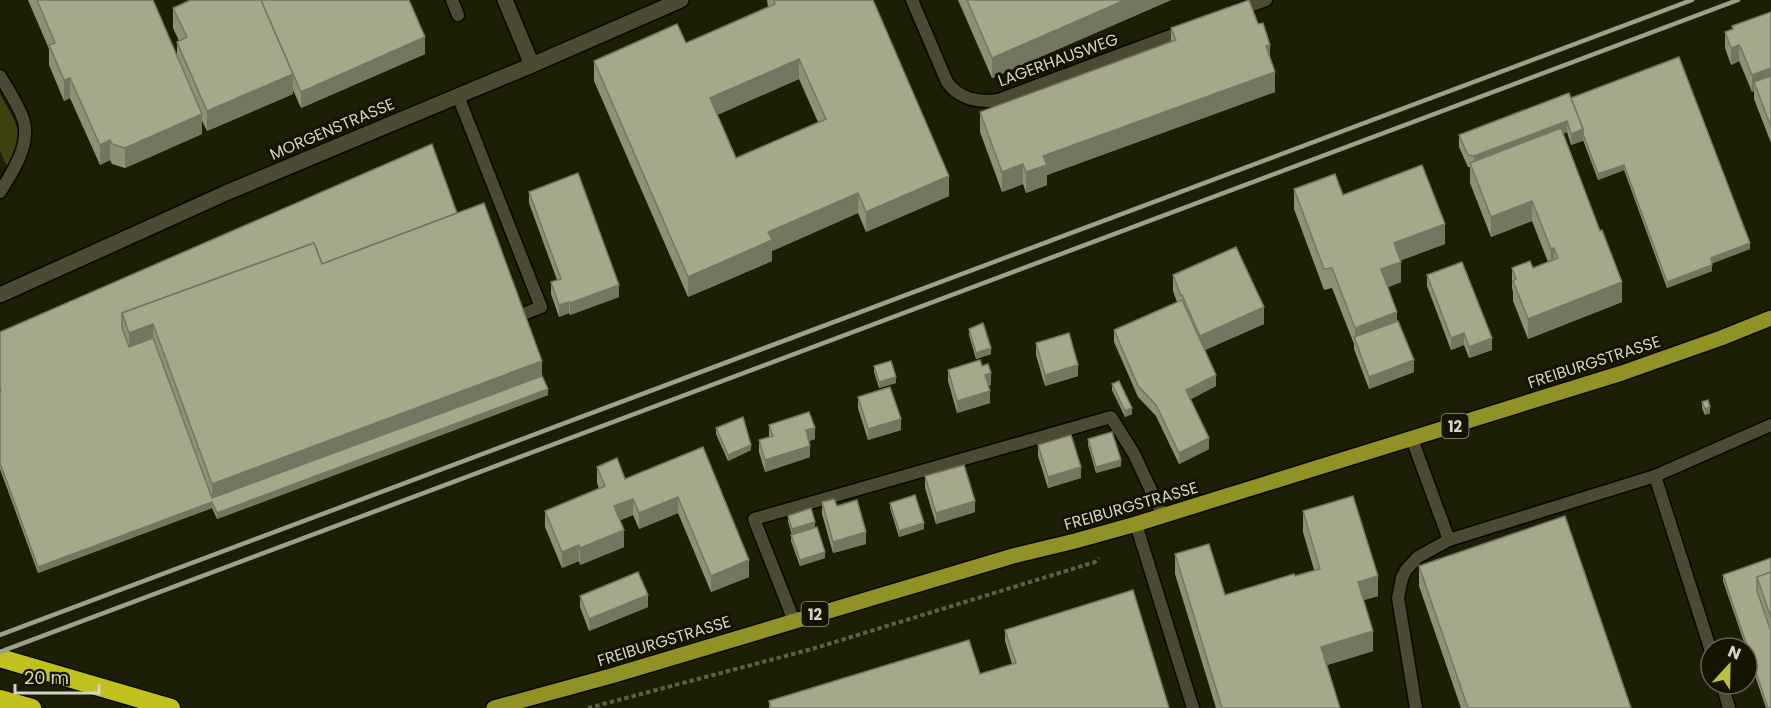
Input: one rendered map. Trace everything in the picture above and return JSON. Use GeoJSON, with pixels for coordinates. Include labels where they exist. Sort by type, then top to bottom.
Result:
{"type":"FeatureCollection","features":[{"type":"Feature","properties":{"kind":"highway"},"geometry":{"type":"LineString","coordinates":[[0,658],[171,708]]}},
{"type":"Feature","properties":{"kind":"highway"},"geometry":{"type":"LineString","coordinates":[[0,699],[32,708]]}},
{"type":"Feature","properties":{"kind":"main road","name":"FREIBURGSTRASSE"},"geometry":{"type":"LineString","coordinates":[[494,708],[612,676],[1013,556],[1163,516],[1642,366],[1771,318]]}},
{"type":"Feature","properties":{"kind":"street"},"geometry":{"type":"LineString","coordinates":[[505,0],[532,65]]}},
{"type":"Feature","properties":{"kind":"street","name":"MORGENSTRASSE"},"geometry":{"type":"LineString","coordinates":[[0,296],[228,192],[681,0]]}},
{"type":"Feature","properties":{"kind":"lane"},"geometry":{"type":"LineString","coordinates":[[452,0],[458,15]]}},
{"type":"Feature","properties":{"kind":"lane","name":"LAGERHAUSWEG"},"geometry":{"type":"LineString","coordinates":[[912,0],[947,82],[960,95],[979,101],[998,100],[1199,25]]}},
{"type":"Feature","properties":{"kind":"lane"},"geometry":{"type":"LineString","coordinates":[[1221,17],[1266,0]]}},
{"type":"Feature","properties":{"kind":"lane"},"geometry":{"type":"LineString","coordinates":[[0,76],[24,121],[26,135],[21,153],[0,192]]}},
{"type":"Feature","properties":{"kind":"lane"},"geometry":{"type":"LineString","coordinates":[[458,96],[541,307],[526,313]]}},
{"type":"Feature","properties":{"kind":"lane"},"geometry":{"type":"LineString","coordinates":[[794,621],[754,519],[807,503],[1111,417],[1134,454],[1163,516]]}},
{"type":"Feature","properties":{"kind":"lane"},"geometry":{"type":"LineString","coordinates":[[1416,708],[1398,598],[1402,578],[1418,557],[1449,540],[1655,476],[1771,425]]}},
{"type":"Feature","properties":{"kind":"lane"},"geometry":{"type":"LineString","coordinates":[[1412,439],[1449,540]]}},
{"type":"Feature","properties":{"kind":"lane"},"geometry":{"type":"LineString","coordinates":[[1655,476],[1706,636]]}},
{"type":"Feature","properties":{"kind":"lane"},"geometry":{"type":"LineString","coordinates":[[1136,524],[1193,708]]}},
{"type":"Feature","properties":{"kind":"path"},"geometry":{"type":"LineString","coordinates":[[588,708],[812,649],[1095,562]]}},
{"type":"Feature","properties":{"kind":"shaded area"},"geometry":{"type":"Polygon","coordinates":[[[0,94],[15,122],[18,137],[17,145],[7,166],[0,151],[0,94]]]}},
{"type":"Feature","properties":{"kind":"building"},"geometry":{"type":"Polygon","coordinates":[[[37,0],[153,0],[202,114],[125,148],[112,144],[110,140],[100,145],[70,78],[64,80],[49,45],[55,43],[37,0]]]}},
{"type":"Feature","properties":{"kind":"building"},"geometry":{"type":"Polygon","coordinates":[[[191,0],[261,0],[293,74],[207,111],[177,42],[187,37],[173,8],[191,0]]]}},
{"type":"Feature","properties":{"kind":"building"},"geometry":{"type":"Polygon","coordinates":[[[261,0],[409,0],[425,37],[301,92],[261,0]]]}},
{"type":"Feature","properties":{"kind":"building"},"geometry":{"type":"Polygon","coordinates":[[[774,0],[873,0],[949,176],[866,212],[858,193],[768,232],[772,240],[688,277],[594,61],[677,24],[686,43],[775,4],[774,0]],[[799,59],[710,98],[736,158],[826,119],[799,59]]]}},
{"type":"Feature","properties":{"kind":"building"},"geometry":{"type":"Polygon","coordinates":[[[967,0],[1125,0],[992,58],[967,0]]]}},
{"type":"Feature","properties":{"kind":"building"},"geometry":{"type":"Polygon","coordinates":[[[1249,0],[1258,24],[1263,23],[1270,45],[1266,46],[1275,72],[1043,156],[1047,165],[1026,172],[1023,164],[1002,172],[980,112],[1176,40],[1171,28],[1249,0]]]}},
{"type":"Feature","properties":{"kind":"building"},"geometry":{"type":"Polygon","coordinates":[[[1771,12],[1771,68],[1752,75],[1740,46],[1731,48],[1725,32],[1733,29],[1732,26],[1771,12]]]}},
{"type":"Feature","properties":{"kind":"building"},"geometry":{"type":"Polygon","coordinates":[[[1679,57],[1750,243],[1711,258],[1712,265],[1667,282],[1624,165],[1598,174],[1571,98],[1679,57]]]}},
{"type":"Feature","properties":{"kind":"building"},"geometry":{"type":"Polygon","coordinates":[[[1771,76],[1771,127],[1754,82],[1771,76]]]}},
{"type":"Feature","properties":{"kind":"building"},"geometry":{"type":"Polygon","coordinates":[[[1569,93],[1583,129],[1571,134],[1567,121],[1474,156],[1468,155],[1459,135],[1569,93]]]}},
{"type":"Feature","properties":{"kind":"building"},"geometry":{"type":"Polygon","coordinates":[[[1561,128],[1622,282],[1528,319],[1513,281],[1516,279],[1512,268],[1530,261],[1533,268],[1558,258],[1554,248],[1551,249],[1532,201],[1491,217],[1470,163],[1561,128]]]}},
{"type":"Feature","properties":{"kind":"building"},"geometry":{"type":"Polygon","coordinates":[[[432,144],[457,213],[322,264],[314,243],[122,313],[122,328],[129,347],[153,338],[212,498],[542,376],[548,389],[217,513],[212,502],[38,567],[0,463],[0,332],[432,144]]]}},
{"type":"Feature","properties":{"kind":"building"},"geometry":{"type":"Polygon","coordinates":[[[1422,165],[1445,224],[1394,243],[1401,262],[1381,269],[1397,312],[1355,328],[1332,268],[1324,269],[1294,189],[1335,174],[1343,195],[1422,165]]]}},
{"type":"Feature","properties":{"kind":"building"},"geometry":{"type":"Polygon","coordinates":[[[578,173],[619,285],[559,305],[551,282],[561,279],[529,192],[578,173]]]}},
{"type":"Feature","properties":{"kind":"building"},"geometry":{"type":"Polygon","coordinates":[[[484,203],[542,361],[212,484],[153,324],[129,333],[122,313],[314,243],[322,264],[484,203]]]}},
{"type":"Feature","properties":{"kind":"building"},"geometry":{"type":"Polygon","coordinates":[[[1236,247],[1264,307],[1200,336],[1173,275],[1236,247]]]}},
{"type":"Feature","properties":{"kind":"building"},"geometry":{"type":"Polygon","coordinates":[[[1462,262],[1492,338],[1469,347],[1464,333],[1451,338],[1427,275],[1462,262]]]}},
{"type":"Feature","properties":{"kind":"building"},"geometry":{"type":"Polygon","coordinates":[[[1182,300],[1216,375],[1186,390],[1209,438],[1179,453],[1156,405],[1138,386],[1114,330],[1182,300]]]}},
{"type":"Feature","properties":{"kind":"building"},"geometry":{"type":"Polygon","coordinates":[[[1398,321],[1414,360],[1369,377],[1354,337],[1398,321]]]}},
{"type":"Feature","properties":{"kind":"building"},"geometry":{"type":"Polygon","coordinates":[[[983,323],[991,348],[976,353],[969,329],[983,323]]]}},
{"type":"Feature","properties":{"kind":"building"},"geometry":{"type":"Polygon","coordinates":[[[1069,333],[1078,365],[1045,375],[1036,343],[1069,333]]]}},
{"type":"Feature","properties":{"kind":"building"},"geometry":{"type":"Polygon","coordinates":[[[980,360],[982,366],[988,364],[991,373],[985,375],[990,391],[957,401],[948,370],[980,360]]]}},
{"type":"Feature","properties":{"kind":"building"},"geometry":{"type":"Polygon","coordinates":[[[891,361],[896,377],[879,382],[874,366],[891,361]]]}},
{"type":"Feature","properties":{"kind":"building"},"geometry":{"type":"Polygon","coordinates":[[[1119,381],[1132,408],[1125,411],[1112,384],[1119,381]]]}},
{"type":"Feature","properties":{"kind":"building"},"geometry":{"type":"Polygon","coordinates":[[[890,387],[901,419],[868,429],[858,397],[890,387]]]}},
{"type":"Feature","properties":{"kind":"building"},"geometry":{"type":"Polygon","coordinates":[[[1708,400],[1710,407],[1705,409],[1702,402],[1708,400]]]}},
{"type":"Feature","properties":{"kind":"building"},"geometry":{"type":"Polygon","coordinates":[[[809,412],[815,428],[806,430],[810,446],[765,460],[759,440],[773,436],[769,425],[809,412]]]}},
{"type":"Feature","properties":{"kind":"building"},"geometry":{"type":"Polygon","coordinates":[[[743,417],[751,445],[728,455],[716,428],[743,417]]]}},
{"type":"Feature","properties":{"kind":"building"},"geometry":{"type":"Polygon","coordinates":[[[1112,432],[1121,460],[1096,467],[1088,439],[1112,432]]]}},
{"type":"Feature","properties":{"kind":"building"},"geometry":{"type":"Polygon","coordinates":[[[1071,435],[1081,467],[1048,477],[1038,445],[1071,435]]]}},
{"type":"Feature","properties":{"kind":"building"},"geometry":{"type":"Polygon","coordinates":[[[703,447],[749,560],[711,576],[678,497],[639,513],[633,499],[614,506],[624,530],[580,548],[579,545],[562,552],[545,511],[605,486],[597,467],[617,458],[625,479],[703,447]]]}},
{"type":"Feature","properties":{"kind":"building"},"geometry":{"type":"Polygon","coordinates":[[[964,465],[975,501],[936,513],[925,476],[964,465]]]}},
{"type":"Feature","properties":{"kind":"building"},"geometry":{"type":"Polygon","coordinates":[[[915,495],[924,523],[899,531],[890,503],[915,495]]]}},
{"type":"Feature","properties":{"kind":"building"},"geometry":{"type":"Polygon","coordinates":[[[1353,496],[1378,576],[1358,582],[1373,631],[1321,647],[1340,708],[1222,708],[1175,554],[1209,544],[1225,595],[1294,574],[1295,576],[1320,569],[1303,511],[1353,496]]]}},
{"type":"Feature","properties":{"kind":"building"},"geometry":{"type":"Polygon","coordinates":[[[834,499],[837,506],[857,500],[866,532],[833,542],[822,502],[834,499]]]}},
{"type":"Feature","properties":{"kind":"building"},"geometry":{"type":"Polygon","coordinates":[[[811,508],[815,522],[792,529],[788,516],[811,508]]]}},
{"type":"Feature","properties":{"kind":"building"},"geometry":{"type":"Polygon","coordinates":[[[1565,516],[1631,708],[1468,708],[1419,566],[1565,516]]]}},
{"type":"Feature","properties":{"kind":"building"},"geometry":{"type":"Polygon","coordinates":[[[817,527],[825,552],[800,560],[791,535],[817,527]]]}},
{"type":"Feature","properties":{"kind":"building"},"geometry":{"type":"Polygon","coordinates":[[[1771,558],[1771,572],[1757,577],[1757,591],[1771,632],[1771,708],[1768,708],[1759,681],[1759,636],[1744,636],[1723,575],[1771,558]]]}},
{"type":"Feature","properties":{"kind":"building"},"geometry":{"type":"Polygon","coordinates":[[[638,572],[648,595],[589,619],[580,596],[638,572]]]}},
{"type":"Feature","properties":{"kind":"building"},"geometry":{"type":"Polygon","coordinates":[[[1771,572],[1771,618],[1757,577],[1771,572]]]}},
{"type":"Feature","properties":{"kind":"building"},"geometry":{"type":"Polygon","coordinates":[[[1133,590],[1169,708],[771,708],[769,701],[969,640],[980,674],[1016,663],[1005,630],[1133,590]]]}},
{"type":"Feature","properties":{"kind":"railway"},"geometry":{"type":"LineString","coordinates":[[0,635],[1692,0]]}},
{"type":"Feature","properties":{"kind":"railway"},"geometry":{"type":"LineString","coordinates":[[0,652],[1738,0]]}}]}
